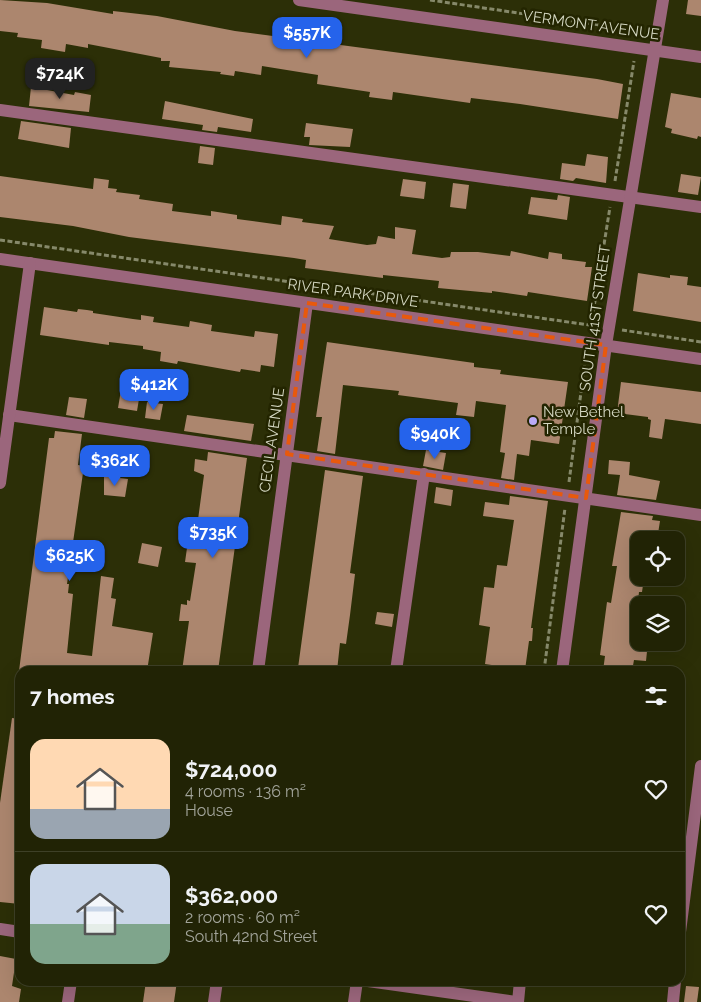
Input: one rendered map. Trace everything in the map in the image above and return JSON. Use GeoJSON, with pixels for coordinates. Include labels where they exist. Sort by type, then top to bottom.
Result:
{"type":"FeatureCollection","features":[{"type":"Feature","properties":{"kind":"street","name":"VERMONT AVENUE"},"geometry":{"type":"LineString","coordinates":[[299,0],[701,57]]}},
{"type":"Feature","properties":{"kind":"street","name":"SOUTH 41ST STREET"},"geometry":{"type":"LineString","coordinates":[[563,666],[606,345],[663,0]]}},
{"type":"Feature","properties":{"kind":"street"},"geometry":{"type":"LineString","coordinates":[[0,110],[701,207]]}},
{"type":"Feature","properties":{"kind":"street","name":"RIVER PARK DRIVE"},"geometry":{"type":"LineString","coordinates":[[0,259],[701,359]]}},
{"type":"Feature","properties":{"kind":"street"},"geometry":{"type":"LineString","coordinates":[[0,483],[30,264]]}},
{"type":"Feature","properties":{"kind":"street","name":"CECIL AVENUE"},"geometry":{"type":"LineString","coordinates":[[259,666],[307,303]]}},
{"type":"Feature","properties":{"kind":"street"},"geometry":{"type":"LineString","coordinates":[[9,415],[701,515]]}},
{"type":"Feature","properties":{"kind":"street"},"geometry":{"type":"LineString","coordinates":[[397,666],[424,474]]}},
{"type":"Feature","properties":{"kind":"street"},"geometry":{"type":"LineString","coordinates":[[685,892],[701,766]]}},
{"type":"Feature","properties":{"kind":"street"},"geometry":{"type":"LineString","coordinates":[[0,929],[15,931]]}},
{"type":"Feature","properties":{"kind":"street"},"geometry":{"type":"LineString","coordinates":[[68,1002],[70,986]]}},
{"type":"Feature","properties":{"kind":"street"},"geometry":{"type":"LineString","coordinates":[[214,1002],[216,986]]}},
{"type":"Feature","properties":{"kind":"street"},"geometry":{"type":"LineString","coordinates":[[354,1002],[356,986]]}},
{"type":"Feature","properties":{"kind":"street"},"geometry":{"type":"LineString","coordinates":[[403,986],[517,1002],[519,986]]}},
{"type":"Feature","properties":{"kind":"street"},"geometry":{"type":"LineString","coordinates":[[673,1002],[675,986]]}},
{"type":"Feature","properties":{"kind":"path"},"geometry":{"type":"LineString","coordinates":[[430,0],[640,31]]}},
{"type":"Feature","properties":{"kind":"path"},"geometry":{"type":"LineString","coordinates":[[545,666],[588,342],[637,48]]}},
{"type":"Feature","properties":{"kind":"path"},"geometry":{"type":"LineString","coordinates":[[0,240],[701,342]]}},
{"type":"Feature","properties":{"kind":"highlighted area"},"geometry":{"type":"Polygon","coordinates":[[[307,303],[606,345],[586,498],[287,454],[307,303]]]}},
{"type":"Feature","properties":{"kind":"building"},"geometry":{"type":"Polygon","coordinates":[[[0,0],[47,3],[113,14],[113,11],[157,16],[235,31],[623,84],[618,119],[471,98],[470,103],[393,92],[392,100],[369,97],[370,92],[317,84],[318,75],[262,66],[261,75],[235,71],[234,76],[220,74],[221,72],[169,67],[170,61],[161,61],[161,58],[88,44],[88,48],[66,44],[65,52],[41,48],[42,40],[17,37],[18,33],[0,31],[0,0]]]}},
{"type":"Feature","properties":{"kind":"building"},"geometry":{"type":"Polygon","coordinates":[[[688,0],[701,0],[701,16],[686,14],[688,0]]]}},
{"type":"Feature","properties":{"kind":"building"},"geometry":{"type":"Polygon","coordinates":[[[31,87],[74,95],[75,92],[91,95],[89,112],[29,106],[31,87]]]}},
{"type":"Feature","properties":{"kind":"building"},"geometry":{"type":"Polygon","coordinates":[[[671,93],[701,98],[701,137],[698,136],[697,139],[671,133],[672,129],[665,127],[671,93]]]}},
{"type":"Feature","properties":{"kind":"building"},"geometry":{"type":"Polygon","coordinates":[[[165,101],[253,119],[251,132],[218,127],[217,132],[202,130],[203,125],[162,119],[165,101]]]}},
{"type":"Feature","properties":{"kind":"building"},"geometry":{"type":"Polygon","coordinates":[[[21,121],[71,128],[69,148],[18,139],[21,121]]]}},
{"type":"Feature","properties":{"kind":"building"},"geometry":{"type":"Polygon","coordinates":[[[306,123],[353,129],[350,147],[309,145],[310,137],[304,137],[306,123]]]}},
{"type":"Feature","properties":{"kind":"building"},"geometry":{"type":"Polygon","coordinates":[[[200,146],[215,148],[213,165],[198,163],[200,146]]]}},
{"type":"Feature","properties":{"kind":"building"},"geometry":{"type":"Polygon","coordinates":[[[587,154],[608,157],[606,183],[576,178],[573,181],[560,179],[562,163],[585,166],[587,154]]]}},
{"type":"Feature","properties":{"kind":"building"},"geometry":{"type":"Polygon","coordinates":[[[681,174],[701,177],[698,195],[678,192],[681,174]]]}},
{"type":"Feature","properties":{"kind":"building"},"geometry":{"type":"Polygon","coordinates":[[[0,176],[93,189],[94,178],[109,180],[108,188],[117,189],[116,192],[140,195],[139,199],[173,204],[172,211],[211,216],[211,211],[237,215],[237,219],[281,225],[282,216],[303,219],[302,222],[334,226],[329,239],[367,245],[376,244],[378,236],[395,239],[395,227],[416,230],[412,254],[442,258],[450,257],[451,252],[478,252],[510,256],[511,251],[548,259],[549,252],[562,254],[562,259],[586,262],[585,267],[592,267],[587,301],[528,292],[527,296],[492,291],[492,293],[438,288],[439,281],[383,275],[383,278],[305,268],[306,260],[129,237],[73,226],[0,217],[0,176]]]}},
{"type":"Feature","properties":{"kind":"building"},"geometry":{"type":"Polygon","coordinates":[[[403,179],[426,182],[424,199],[400,196],[403,179]]]}},
{"type":"Feature","properties":{"kind":"building"},"geometry":{"type":"Polygon","coordinates":[[[453,183],[469,185],[466,209],[450,207],[453,183]]]}},
{"type":"Feature","properties":{"kind":"building"},"geometry":{"type":"Polygon","coordinates":[[[558,195],[570,197],[567,220],[528,214],[531,197],[557,200],[558,195]]]}},
{"type":"Feature","properties":{"kind":"building"},"geometry":{"type":"Polygon","coordinates":[[[638,273],[670,278],[670,275],[688,277],[687,285],[701,287],[701,322],[633,311],[638,273]]]}},
{"type":"Feature","properties":{"kind":"building"},"geometry":{"type":"Polygon","coordinates":[[[44,307],[77,312],[78,309],[87,310],[93,311],[93,313],[141,320],[141,315],[154,317],[153,322],[189,327],[190,321],[212,325],[211,331],[254,337],[255,331],[278,334],[274,367],[261,365],[260,372],[241,369],[240,372],[178,361],[177,364],[160,361],[161,352],[143,349],[143,346],[109,342],[109,345],[40,335],[44,307]]]}},
{"type":"Feature","properties":{"kind":"building"},"geometry":{"type":"Polygon","coordinates":[[[327,342],[474,363],[474,367],[501,370],[500,374],[568,382],[559,444],[531,440],[529,456],[517,454],[514,480],[501,478],[505,453],[500,452],[506,405],[476,401],[474,417],[456,415],[458,403],[398,395],[399,391],[343,385],[335,454],[317,451],[322,417],[316,417],[327,342]]]}},
{"type":"Feature","properties":{"kind":"building"},"geometry":{"type":"Polygon","coordinates":[[[621,382],[701,392],[701,424],[665,419],[662,439],[649,437],[651,420],[648,417],[617,413],[621,382]]]}},
{"type":"Feature","properties":{"kind":"building"},"geometry":{"type":"Polygon","coordinates":[[[121,390],[140,393],[137,411],[118,408],[121,390]]]}},
{"type":"Feature","properties":{"kind":"building"},"geometry":{"type":"Polygon","coordinates":[[[69,397],[87,399],[84,418],[66,415],[69,397]]]}},
{"type":"Feature","properties":{"kind":"building"},"geometry":{"type":"Polygon","coordinates":[[[147,402],[163,404],[160,420],[145,418],[147,402]]]}},
{"type":"Feature","properties":{"kind":"building"},"geometry":{"type":"Polygon","coordinates":[[[187,415],[254,424],[251,441],[184,431],[187,415]]]}},
{"type":"Feature","properties":{"kind":"building"},"geometry":{"type":"Polygon","coordinates":[[[55,431],[82,434],[78,465],[84,466],[67,584],[69,584],[68,593],[73,594],[67,653],[92,656],[101,576],[114,578],[111,598],[116,599],[112,626],[153,633],[148,666],[20,666],[49,438],[54,438],[55,431]]]}},
{"type":"Feature","properties":{"kind":"building"},"geometry":{"type":"Polygon","coordinates":[[[426,450],[446,453],[443,470],[423,466],[426,450]]]}},
{"type":"Feature","properties":{"kind":"building"},"geometry":{"type":"Polygon","coordinates":[[[208,452],[247,458],[219,666],[183,666],[189,621],[179,621],[181,604],[187,605],[187,600],[190,601],[196,563],[185,562],[187,548],[191,548],[192,542],[195,542],[204,475],[194,471],[195,459],[207,461],[208,452]]]}},
{"type":"Feature","properties":{"kind":"building"},"geometry":{"type":"Polygon","coordinates":[[[609,460],[630,462],[629,475],[660,481],[656,500],[617,495],[620,475],[608,474],[609,460]]]}},
{"type":"Feature","properties":{"kind":"building"},"geometry":{"type":"Polygon","coordinates":[[[325,470],[363,476],[350,573],[355,574],[346,644],[340,643],[338,666],[298,666],[325,470]]]}},
{"type":"Feature","properties":{"kind":"building"},"geometry":{"type":"Polygon","coordinates":[[[104,476],[128,479],[125,497],[104,495],[104,476]]]}},
{"type":"Feature","properties":{"kind":"building"},"geometry":{"type":"Polygon","coordinates":[[[436,487],[453,490],[451,506],[434,503],[436,487]]]}},
{"type":"Feature","properties":{"kind":"building"},"geometry":{"type":"Polygon","coordinates":[[[510,496],[548,501],[531,628],[533,628],[532,641],[529,641],[526,666],[485,664],[490,627],[479,625],[484,587],[494,588],[497,565],[507,566],[514,520],[483,516],[485,502],[509,505],[510,496]]]}},
{"type":"Feature","properties":{"kind":"building"},"geometry":{"type":"Polygon","coordinates":[[[621,512],[653,516],[652,520],[660,521],[658,531],[630,531],[630,586],[643,586],[642,592],[639,592],[639,596],[630,596],[630,651],[647,651],[646,661],[634,660],[633,666],[604,666],[605,656],[600,655],[607,602],[611,603],[617,566],[612,566],[621,512]]]}},
{"type":"Feature","properties":{"kind":"building"},"geometry":{"type":"Polygon","coordinates":[[[142,543],[162,547],[158,567],[138,563],[142,543]]]}},
{"type":"Feature","properties":{"kind":"building"},"geometry":{"type":"Polygon","coordinates":[[[377,612],[394,614],[392,627],[375,624],[377,612]]]}},
{"type":"Feature","properties":{"kind":"building"},"geometry":{"type":"Polygon","coordinates":[[[12,718],[15,718],[15,904],[0,902],[0,803],[12,718]]]}},
{"type":"Feature","properties":{"kind":"building"},"geometry":{"type":"Polygon","coordinates":[[[0,956],[15,959],[12,986],[21,989],[19,1002],[0,1002],[0,956]]]}},
{"type":"Feature","properties":{"kind":"building"},"geometry":{"type":"Polygon","coordinates":[[[145,986],[176,986],[174,1002],[143,1002],[145,986]]]}},
{"type":"Feature","properties":{"kind":"building"},"geometry":{"type":"Polygon","coordinates":[[[686,986],[699,987],[697,1002],[684,1002],[686,986]]]}},
{"type":"Feature","properties":{"kind":"place","name":"New Bethel Temple"},"geometry":{"type":"Point","coordinates":[533,421]}}]}
